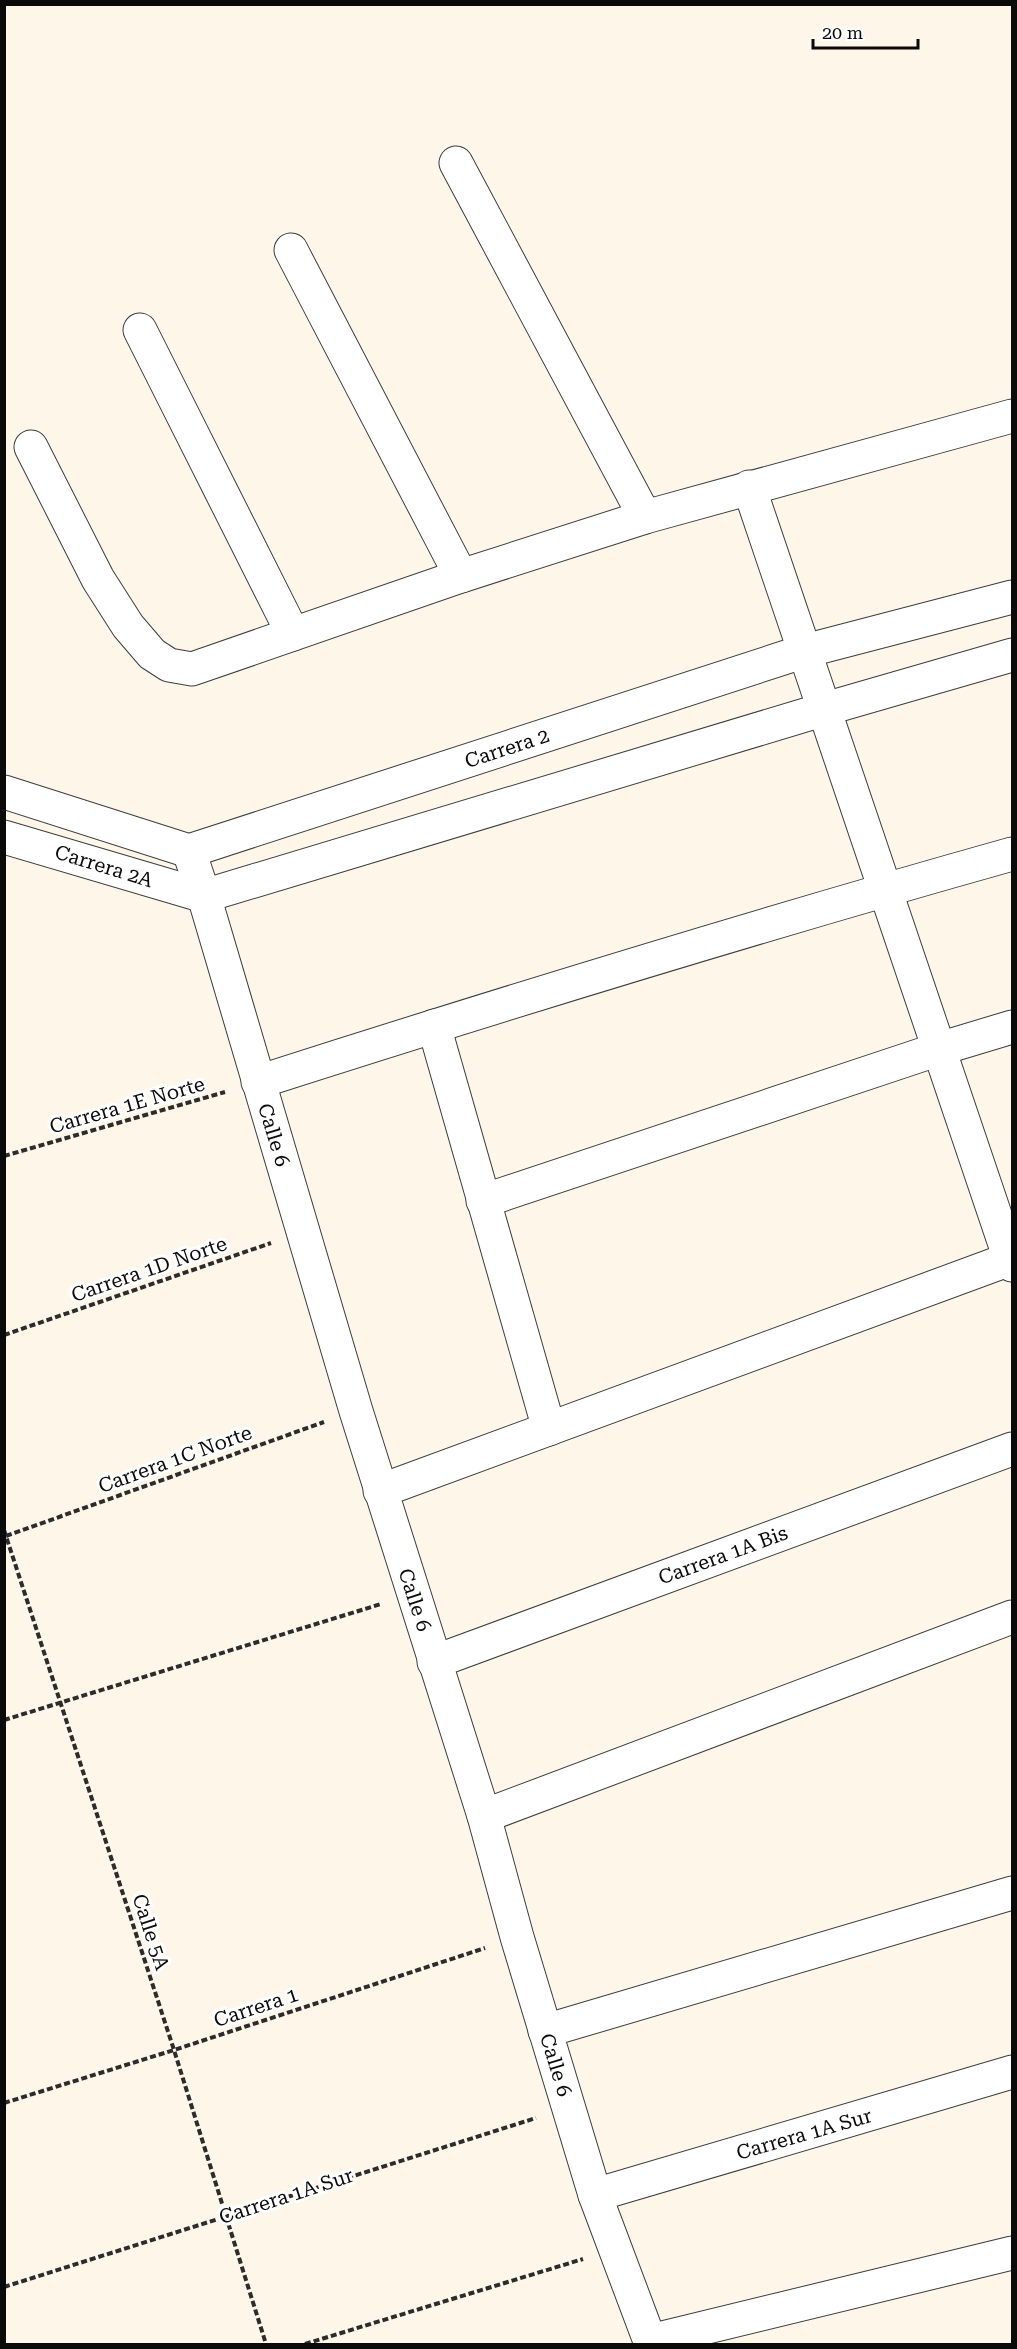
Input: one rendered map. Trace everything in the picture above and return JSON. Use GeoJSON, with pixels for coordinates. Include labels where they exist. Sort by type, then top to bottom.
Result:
{"type":"FeatureCollection","features":[{"type":"Feature","properties":{"kind":"street"},"geometry":{"type":"LineString","coordinates":[[456,163],[645,517]]}},
{"type":"Feature","properties":{"kind":"street"},"geometry":{"type":"LineString","coordinates":[[291,250],[461,576]]}},
{"type":"Feature","properties":{"kind":"street"},"geometry":{"type":"LineString","coordinates":[[140,330],[293,634]]}},
{"type":"Feature","properties":{"kind":"street"},"geometry":{"type":"LineString","coordinates":[[31,447],[98,579],[128,626],[152,654],[169,665],[192,669],[461,576],[645,517],[1012,416]]}},
{"type":"Feature","properties":{"kind":"street"},"geometry":{"type":"LineString","coordinates":[[380,1491],[1011,1262],[1003,1206],[939,1049],[749,487]]}},
{"type":"Feature","properties":{"kind":"street","name":"Carrera 2"},"geometry":{"type":"LineString","coordinates":[[189,851],[805,651],[1012,597]]}},
{"type":"Feature","properties":{"kind":"street"},"geometry":{"type":"LineString","coordinates":[[204,896],[1012,655]]}},
{"type":"Feature","properties":{"kind":"street"},"geometry":{"type":"LineString","coordinates":[[4,792],[189,851]]}},
{"type":"Feature","properties":{"kind":"street","name":"Carrera 2A"},"geometry":{"type":"LineString","coordinates":[[4,837],[204,896]]}},
{"type":"Feature","properties":{"kind":"street","name":"Calle 6"},"geometry":{"type":"LineString","coordinates":[[189,851],[380,1491],[484,1816],[568,2108],[595,2195],[651,2343]]}},
{"type":"Feature","properties":{"kind":"street"},"geometry":{"type":"LineString","coordinates":[[258,1082],[434,1026],[1012,854]]}},
{"type":"Feature","properties":{"kind":"street"},"geometry":{"type":"LineString","coordinates":[[434,1026],[549,1429]]}},
{"type":"Feature","properties":{"kind":"street"},"geometry":{"type":"LineString","coordinates":[[483,1201],[939,1049],[1012,1027]]}},
{"type":"Feature","properties":{"kind":"street","name":"Carrera 1A Bis"},"geometry":{"type":"LineString","coordinates":[[434,1662],[1012,1449]]}},
{"type":"Feature","properties":{"kind":"street"},"geometry":{"type":"LineString","coordinates":[[484,1816],[1012,1617]]}},
{"type":"Feature","properties":{"kind":"street"},"geometry":{"type":"LineString","coordinates":[[545,2031],[1012,1893]]}},
{"type":"Feature","properties":{"kind":"street","name":"Carrera 1A Sur"},"geometry":{"type":"LineString","coordinates":[[595,2195],[1012,2072]]}},
{"type":"Feature","properties":{"kind":"street"},"geometry":{"type":"LineString","coordinates":[[651,2343],[1012,2253]]}},
{"type":"Feature","properties":{"kind":"path","name":"Carrera 1E Norte"},"geometry":{"type":"LineString","coordinates":[[4,1156],[258,1082]]}},
{"type":"Feature","properties":{"kind":"path","name":"Carrera 1D Norte"},"geometry":{"type":"LineString","coordinates":[[4,1335],[303,1232]]}},
{"type":"Feature","properties":{"kind":"path","name":"Carrera 1C Norte"},"geometry":{"type":"LineString","coordinates":[[5,1536],[356,1411]]}},
{"type":"Feature","properties":{"kind":"path","name":"Calle 5A"},"geometry":{"type":"LineString","coordinates":[[4,1530],[174,2050],[266,2344]]}},
{"type":"Feature","properties":{"kind":"path"},"geometry":{"type":"LineString","coordinates":[[4,1720],[60,1701],[413,1595]]}},
{"type":"Feature","properties":{"kind":"path","name":"Carrera 1"},"geometry":{"type":"LineString","coordinates":[[4,2103],[174,2050],[517,1937]]}},
{"type":"Feature","properties":{"kind":"path","name":"Carrera 1A Sur"},"geometry":{"type":"LineString","coordinates":[[4,2287],[568,2108]]}},
{"type":"Feature","properties":{"kind":"path"},"geometry":{"type":"LineString","coordinates":[[305,2344],[615,2250]]}}]}
